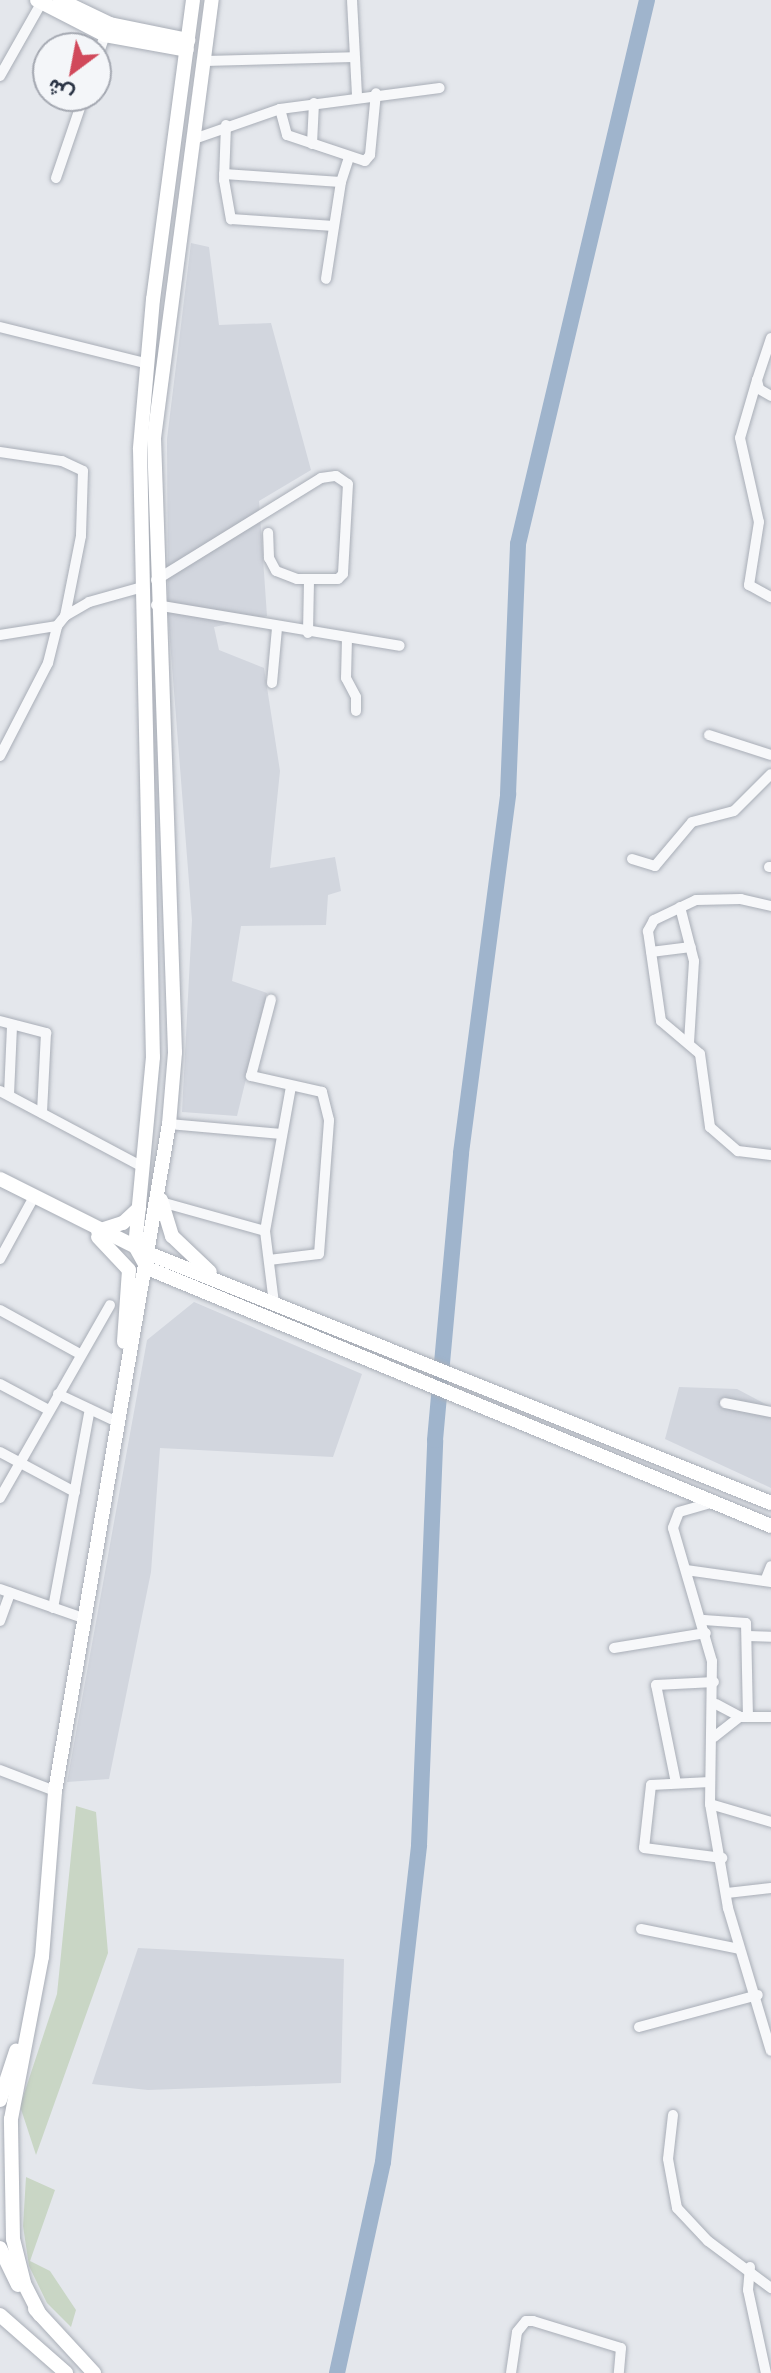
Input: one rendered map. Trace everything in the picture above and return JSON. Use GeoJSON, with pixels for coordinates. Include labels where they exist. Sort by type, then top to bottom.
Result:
{"type":"FeatureCollection","features":[{"type":"Feature","properties":{"kind":"street"},"geometry":{"type":"LineString","coordinates":[[60,0],[110,24],[188,45]]}},
{"type":"Feature","properties":{"kind":"street"},"geometry":{"type":"LineString","coordinates":[[135,1246],[153,1057],[139,588],[140,449],[193,0]]}},
{"type":"Feature","properties":{"kind":"street"},"geometry":{"type":"LineString","coordinates":[[40,2315],[17,2260],[12,2200],[11,2119],[42,1957],[55,1791],[114,1427],[160,1197],[169,1124],[175,1052],[156,605],[154,438],[212,0]]}},
{"type":"Feature","properties":{"kind":"street"},"geometry":{"type":"LineString","coordinates":[[352,0],[357,96]]}},
{"type":"Feature","properties":{"kind":"street"},"geometry":{"type":"LineString","coordinates":[[0,76],[4,59],[41,1],[99,32]]}},
{"type":"Feature","properties":{"kind":"street"},"geometry":{"type":"LineString","coordinates":[[112,36],[188,45]]}},
{"type":"Feature","properties":{"kind":"street"},"geometry":{"type":"LineString","coordinates":[[205,61],[353,57]]}},
{"type":"Feature","properties":{"kind":"street"},"geometry":{"type":"LineString","coordinates":[[194,139],[226,125],[280,109],[376,93],[440,88]]}},
{"type":"Feature","properties":{"kind":"street"},"geometry":{"type":"LineString","coordinates":[[280,109],[284,133],[349,157],[368,159],[376,93]]}},
{"type":"Feature","properties":{"kind":"street"},"geometry":{"type":"LineString","coordinates":[[312,144],[314,103]]}},
{"type":"Feature","properties":{"kind":"street"},"geometry":{"type":"LineString","coordinates":[[56,178],[79,112]]}},
{"type":"Feature","properties":{"kind":"street"},"geometry":{"type":"LineString","coordinates":[[226,125],[224,174],[227,210],[236,222],[334,226]]}},
{"type":"Feature","properties":{"kind":"street"},"geometry":{"type":"LineString","coordinates":[[326,279],[341,182],[349,157]]}},
{"type":"Feature","properties":{"kind":"street"},"geometry":{"type":"LineString","coordinates":[[224,174],[341,182]]}},
{"type":"Feature","properties":{"kind":"street"},"geometry":{"type":"LineString","coordinates":[[0,327],[148,364]]}},
{"type":"Feature","properties":{"kind":"street"},"geometry":{"type":"LineString","coordinates":[[771,338],[740,438],[759,522],[749,585],[771,597]]}},
{"type":"Feature","properties":{"kind":"street"},"geometry":{"type":"LineString","coordinates":[[757,380],[759,389],[771,396]]}},
{"type":"Feature","properties":{"kind":"street"},"geometry":{"type":"LineString","coordinates":[[0,452],[62,461],[83,471],[84,505],[65,616]]}},
{"type":"Feature","properties":{"kind":"street"},"geometry":{"type":"LineString","coordinates":[[156,580],[253,517],[321,478],[336,476],[348,484],[343,574],[309,579],[276,571],[269,558],[268,533]]}},
{"type":"Feature","properties":{"kind":"street"},"geometry":{"type":"LineString","coordinates":[[308,633],[309,579]]}},
{"type":"Feature","properties":{"kind":"street"},"geometry":{"type":"LineString","coordinates":[[0,756],[48,663],[57,626],[65,616],[89,602],[139,588]]}},
{"type":"Feature","properties":{"kind":"street"},"geometry":{"type":"LineString","coordinates":[[156,605],[277,628],[400,646]]}},
{"type":"Feature","properties":{"kind":"street"},"geometry":{"type":"LineString","coordinates":[[0,635],[57,626]]}},
{"type":"Feature","properties":{"kind":"street"},"geometry":{"type":"LineString","coordinates":[[272,683],[277,628]]}},
{"type":"Feature","properties":{"kind":"street"},"geometry":{"type":"LineString","coordinates":[[347,638],[346,678],[356,697],[356,711]]}},
{"type":"Feature","properties":{"kind":"street"},"geometry":{"type":"LineString","coordinates":[[709,735],[771,755]]}},
{"type":"Feature","properties":{"kind":"street"},"geometry":{"type":"LineString","coordinates":[[632,859],[655,866],[692,822],[734,811],[771,774]]}},
{"type":"Feature","properties":{"kind":"street"},"geometry":{"type":"LineString","coordinates":[[771,906],[716,898],[680,907],[650,925],[661,1021],[700,1054],[710,1127],[719,1140],[738,1151],[771,1155]]}},
{"type":"Feature","properties":{"kind":"street"},"geometry":{"type":"LineString","coordinates":[[680,907],[691,947],[695,984],[689,1042]]}},
{"type":"Feature","properties":{"kind":"street"},"geometry":{"type":"LineString","coordinates":[[651,952],[691,947]]}},
{"type":"Feature","properties":{"kind":"street"},"geometry":{"type":"LineString","coordinates":[[269,1260],[317,1256],[320,1251],[329,1120],[322,1092],[256,1080],[250,1072],[271,1000]]}},
{"type":"Feature","properties":{"kind":"street"},"geometry":{"type":"LineString","coordinates":[[0,1021],[46,1033],[42,1113]]}},
{"type":"Feature","properties":{"kind":"street"},"geometry":{"type":"LineString","coordinates":[[12,1025],[4,1093],[143,1167]]}},
{"type":"Feature","properties":{"kind":"street"},"geometry":{"type":"LineString","coordinates":[[274,1303],[265,1231],[291,1086]]}},
{"type":"Feature","properties":{"kind":"street"},"geometry":{"type":"LineString","coordinates":[[169,1124],[282,1134]]}},
{"type":"Feature","properties":{"kind":"street"},"geometry":{"type":"LineString","coordinates":[[0,1179],[98,1231],[135,1246],[149,1261],[366,1361],[771,1526]]}},
{"type":"Feature","properties":{"kind":"street"},"geometry":{"type":"LineString","coordinates":[[0,1259],[34,1197]]}},
{"type":"Feature","properties":{"kind":"street"},"geometry":{"type":"LineString","coordinates":[[160,1197],[265,1231]]}},
{"type":"Feature","properties":{"kind":"street"},"geometry":{"type":"LineString","coordinates":[[160,1197],[172,1236],[189,1257],[230,1286]]}},
{"type":"Feature","properties":{"kind":"street"},"geometry":{"type":"LineString","coordinates":[[54,1207],[116,1251],[129,1270],[114,1427]]}},
{"type":"Feature","properties":{"kind":"street"},"geometry":{"type":"LineString","coordinates":[[98,1231],[123,1223],[139,1208]]}},
{"type":"Feature","properties":{"kind":"street"},"geometry":{"type":"LineString","coordinates":[[149,1261],[230,1286],[380,1343],[771,1503]]}},
{"type":"Feature","properties":{"kind":"street"},"geometry":{"type":"LineString","coordinates":[[0,1498],[110,1305]]}},
{"type":"Feature","properties":{"kind":"street"},"geometry":{"type":"LineString","coordinates":[[0,1310],[80,1354]]}},
{"type":"Feature","properties":{"kind":"street"},"geometry":{"type":"LineString","coordinates":[[0,1384],[49,1410]]}},
{"type":"Feature","properties":{"kind":"street"},"geometry":{"type":"LineString","coordinates":[[58,1394],[90,1409],[114,1427]]}},
{"type":"Feature","properties":{"kind":"street"},"geometry":{"type":"LineString","coordinates":[[725,1403],[771,1412]]}},
{"type":"Feature","properties":{"kind":"street"},"geometry":{"type":"LineString","coordinates":[[53,1608],[90,1409]]}},
{"type":"Feature","properties":{"kind":"street"},"geometry":{"type":"LineString","coordinates":[[0,1452],[75,1492]]}},
{"type":"Feature","properties":{"kind":"street"},"geometry":{"type":"LineString","coordinates":[[714,1502],[679,1512],[673,1520],[704,1620],[714,1682],[716,1704],[710,1804],[739,1949],[758,1995],[771,2051]]}},
{"type":"Feature","properties":{"kind":"street"},"geometry":{"type":"LineString","coordinates":[[686,1570],[768,1582],[771,1566]]}},
{"type":"Feature","properties":{"kind":"street"},"geometry":{"type":"LineString","coordinates":[[0,1621],[5,1591],[83,1618]]}},
{"type":"Feature","properties":{"kind":"street"},"geometry":{"type":"LineString","coordinates":[[704,1620],[746,1623],[744,1717]]}},
{"type":"Feature","properties":{"kind":"street"},"geometry":{"type":"LineString","coordinates":[[614,1648],[706,1633]]}},
{"type":"Feature","properties":{"kind":"street"},"geometry":{"type":"LineString","coordinates":[[748,1636],[771,1637]]}},
{"type":"Feature","properties":{"kind":"street"},"geometry":{"type":"LineString","coordinates":[[676,1783],[656,1685],[714,1682]]}},
{"type":"Feature","properties":{"kind":"street"},"geometry":{"type":"LineString","coordinates":[[716,1704],[744,1717],[771,1717]]}},
{"type":"Feature","properties":{"kind":"street"},"geometry":{"type":"LineString","coordinates":[[714,1737],[744,1717]]}},
{"type":"Feature","properties":{"kind":"street"},"geometry":{"type":"LineString","coordinates":[[0,1770],[55,1791]]}},
{"type":"Feature","properties":{"kind":"street"},"geometry":{"type":"LineString","coordinates":[[710,1782],[655,1783],[648,1789],[645,1851],[722,1858]]}},
{"type":"Feature","properties":{"kind":"street"},"geometry":{"type":"LineString","coordinates":[[710,1804],[771,1822]]}},
{"type":"Feature","properties":{"kind":"street"},"geometry":{"type":"LineString","coordinates":[[727,1893],[771,1888]]}},
{"type":"Feature","properties":{"kind":"street"},"geometry":{"type":"LineString","coordinates":[[641,1929],[739,1949]]}},
{"type":"Feature","properties":{"kind":"street"},"geometry":{"type":"LineString","coordinates":[[639,2027],[758,1995]]}},
{"type":"Feature","properties":{"kind":"street"},"geometry":{"type":"LineString","coordinates":[[0,2100],[29,2016]]}},
{"type":"Feature","properties":{"kind":"street"},"geometry":{"type":"LineString","coordinates":[[673,2115],[668,2159],[677,2208],[708,2241],[750,2267],[771,2288]]}},
{"type":"Feature","properties":{"kind":"street"},"geometry":{"type":"LineString","coordinates":[[0,2248],[22,2293],[94,2373]]}},
{"type":"Feature","properties":{"kind":"street"},"geometry":{"type":"LineString","coordinates":[[750,2267],[748,2290],[768,2372]]}},
{"type":"Feature","properties":{"kind":"street"},"geometry":{"type":"LineString","coordinates":[[0,2312],[66,2373]]}},
{"type":"Feature","properties":{"kind":"street"},"geometry":{"type":"LineString","coordinates":[[511,2373],[517,2332],[526,2321],[533,2321],[621,2348],[619,2373]]}},
{"type":"Feature","properties":{"kind":"shaded area"},"geometry":{"type":"Polygon","coordinates":[[[191,243],[209,247],[219,325],[271,323],[311,470],[259,501],[267,616],[214,627],[219,650],[264,668],[280,771],[270,868],[335,857],[341,891],[328,895],[326,925],[241,926],[232,981],[267,993],[237,1116],[182,1112],[192,920],[168,615],[167,439],[191,243]]]}},
{"type":"Feature","properties":{"kind":"shaded area"},"geometry":{"type":"Polygon","coordinates":[[[194,1302],[362,1374],[333,1457],[160,1448],[151,1572],[109,1779],[67,1782],[147,1340],[194,1302]]]}},
{"type":"Feature","properties":{"kind":"shaded area"},"geometry":{"type":"Polygon","coordinates":[[[679,1387],[737,1389],[771,1407],[771,1488],[665,1439],[679,1387]]]}},
{"type":"Feature","properties":{"kind":"shaded area"},"geometry":{"type":"Polygon","coordinates":[[[138,1948],[344,1959],[341,2083],[148,2090],[92,2084],[138,1948]]]}},
{"type":"Feature","properties":{"kind":"green space"},"geometry":{"type":"Polygon","coordinates":[[[76,1806],[96,1812],[108,1953],[36,2155],[20,2106],[57,1994],[76,1806]]]}},
{"type":"Feature","properties":{"kind":"green space"},"geometry":{"type":"Polygon","coordinates":[[[26,2177],[55,2190],[30,2261],[50,2271],[76,2310],[71,2327],[47,2303],[29,2266],[23,2226],[26,2177]]]}},
{"type":"Feature","properties":{"kind":"waterway"},"geometry":{"type":"LineString","coordinates":[[337,2373],[383,2162],[419,1845],[435,1440],[461,1153],[508,794],[518,544],[647,0]]}}]}
